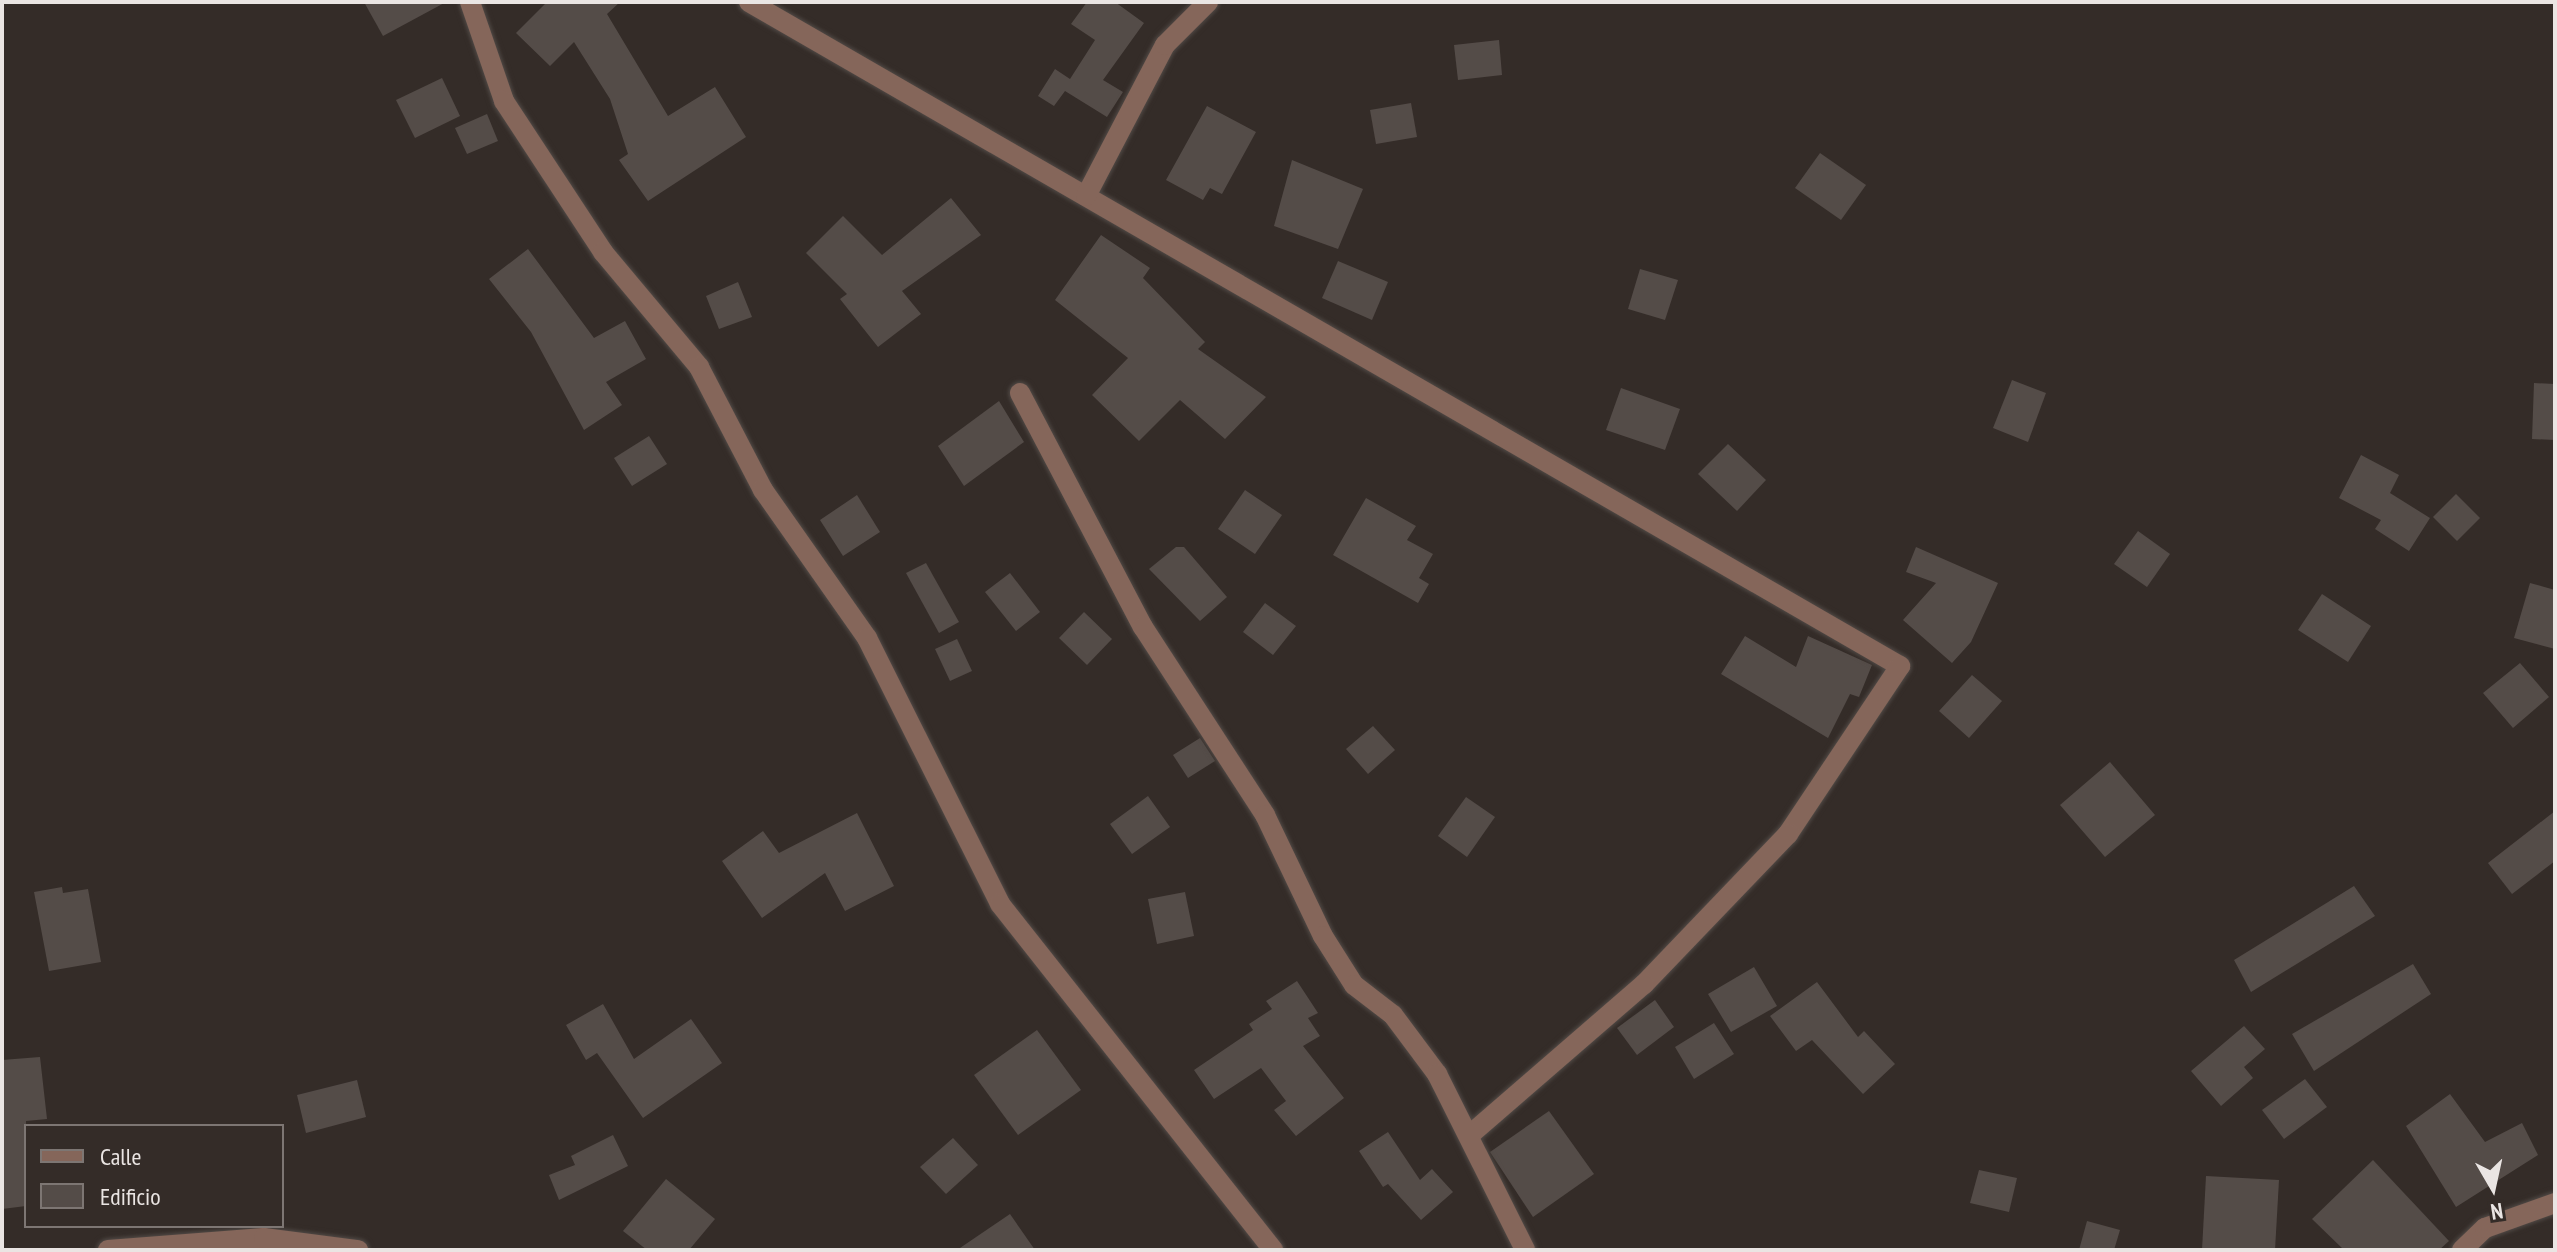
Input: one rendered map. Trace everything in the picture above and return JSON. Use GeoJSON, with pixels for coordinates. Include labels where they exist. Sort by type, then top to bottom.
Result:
{"type":"FeatureCollection","features":[{"type":"Feature","properties":{"kind":"street"},"geometry":{"type":"LineString","coordinates":[[470,2],[504,101],[603,252],[699,367],[763,490],[867,638],[1000,904],[1271,1249]]}},
{"type":"Feature","properties":{"kind":"street"},"geometry":{"type":"LineString","coordinates":[[749,2],[1900,666],[1788,834],[1644,984],[1471,1134]]}},
{"type":"Feature","properties":{"kind":"street"},"geometry":{"type":"LineString","coordinates":[[1086,196],[1165,45],[1208,2]]}},
{"type":"Feature","properties":{"kind":"street"},"geometry":{"type":"LineString","coordinates":[[1020,393],[1143,627],[1265,815],[1323,936],[1354,985],[1393,1015],[1437,1074],[1471,1134],[1525,1250]]}},
{"type":"Feature","properties":{"kind":"street"},"geometry":{"type":"LineString","coordinates":[[2462,1250],[2485,1228],[2555,1203]]}},
{"type":"Feature","properties":{"kind":"street"},"geometry":{"type":"LineString","coordinates":[[108,1250],[264,1238],[358,1250]]}},
{"type":"Feature","properties":{"kind":"building"},"geometry":{"type":"Polygon","coordinates":[[[364,2],[446,2],[383,36],[364,2]]]}},
{"type":"Feature","properties":{"kind":"building"},"geometry":{"type":"Polygon","coordinates":[[[547,2],[620,2],[607,14],[668,116],[715,87],[746,137],[648,201],[619,160],[628,154],[610,99],[574,42],[550,66],[516,33],[547,2]]]}},
{"type":"Feature","properties":{"kind":"building"},"geometry":{"type":"Polygon","coordinates":[[[1087,2],[1115,2],[1144,23],[1103,80],[1123,92],[1107,117],[1065,91],[1054,106],[1038,96],[1055,69],[1070,79],[1095,40],[1071,24],[1087,2]]]}},
{"type":"Feature","properties":{"kind":"building"},"geometry":{"type":"Polygon","coordinates":[[[1499,40],[1502,75],[1458,80],[1454,45],[1499,40]]]}},
{"type":"Feature","properties":{"kind":"building"},"geometry":{"type":"Polygon","coordinates":[[[442,78],[460,116],[415,138],[396,100],[442,78]]]}},
{"type":"Feature","properties":{"kind":"building"},"geometry":{"type":"Polygon","coordinates":[[[1411,103],[1417,137],[1376,144],[1370,110],[1411,103]]]}},
{"type":"Feature","properties":{"kind":"building"},"geometry":{"type":"Polygon","coordinates":[[[1207,106],[1256,132],[1222,194],[1210,188],[1203,200],[1166,180],[1207,106]]]}},
{"type":"Feature","properties":{"kind":"building"},"geometry":{"type":"Polygon","coordinates":[[[487,114],[498,141],[467,154],[455,128],[487,114]]]}},
{"type":"Feature","properties":{"kind":"building"},"geometry":{"type":"Polygon","coordinates":[[[1820,153],[1866,185],[1841,220],[1795,188],[1820,153]]]}},
{"type":"Feature","properties":{"kind":"building"},"geometry":{"type":"Polygon","coordinates":[[[1292,160],[1363,189],[1338,249],[1274,226],[1292,160]]]}},
{"type":"Feature","properties":{"kind":"building"},"geometry":{"type":"Polygon","coordinates":[[[951,198],[981,235],[902,291],[921,314],[878,347],[840,299],[847,294],[806,253],[843,216],[882,255],[951,198]]]}},
{"type":"Feature","properties":{"kind":"building"},"geometry":{"type":"Polygon","coordinates":[[[1101,235],[1150,268],[1143,278],[1205,342],[1198,349],[1266,397],[1225,439],[1180,400],[1139,441],[1092,395],[1128,358],[1055,300],[1101,235]]]}},
{"type":"Feature","properties":{"kind":"building"},"geometry":{"type":"Polygon","coordinates":[[[528,249],[594,338],[625,321],[646,359],[606,382],[622,405],[584,430],[531,332],[489,279],[528,249]]]}},
{"type":"Feature","properties":{"kind":"building"},"geometry":{"type":"Polygon","coordinates":[[[1338,261],[1388,282],[1372,320],[1322,298],[1338,261]]]}},
{"type":"Feature","properties":{"kind":"building"},"geometry":{"type":"Polygon","coordinates":[[[1640,269],[1678,280],[1665,320],[1628,309],[1640,269]]]}},
{"type":"Feature","properties":{"kind":"building"},"geometry":{"type":"Polygon","coordinates":[[[738,282],[752,317],[719,329],[706,296],[738,282]]]}},
{"type":"Feature","properties":{"kind":"building"},"geometry":{"type":"Polygon","coordinates":[[[2012,380],[2046,393],[2028,442],[1993,428],[2012,380]]]}},
{"type":"Feature","properties":{"kind":"building"},"geometry":{"type":"Polygon","coordinates":[[[2534,383],[2555,384],[2555,440],[2532,439],[2534,383]]]}},
{"type":"Feature","properties":{"kind":"building"},"geometry":{"type":"Polygon","coordinates":[[[1621,388],[1680,409],[1665,450],[1606,430],[1621,388]]]}},
{"type":"Feature","properties":{"kind":"building"},"geometry":{"type":"Polygon","coordinates":[[[999,401],[1024,442],[964,486],[938,446],[999,401]]]}},
{"type":"Feature","properties":{"kind":"building"},"geometry":{"type":"Polygon","coordinates":[[[649,436],[667,464],[632,486],[614,458],[649,436]]]}},
{"type":"Feature","properties":{"kind":"building"},"geometry":{"type":"Polygon","coordinates":[[[1728,444],[1766,480],[1737,511],[1698,474],[1728,444]]]}},
{"type":"Feature","properties":{"kind":"building"},"geometry":{"type":"Polygon","coordinates":[[[2361,455],[2399,475],[2390,493],[2430,518],[2409,551],[2375,529],[2381,520],[2339,498],[2361,455]]]}},
{"type":"Feature","properties":{"kind":"building"},"geometry":{"type":"Polygon","coordinates":[[[1245,490],[1282,515],[1255,554],[1218,529],[1245,490]]]}},
{"type":"Feature","properties":{"kind":"building"},"geometry":{"type":"Polygon","coordinates":[[[2456,494],[2480,518],[2457,541],[2433,517],[2456,494]]]}},
{"type":"Feature","properties":{"kind":"building"},"geometry":{"type":"Polygon","coordinates":[[[857,495],[880,532],[843,556],[820,520],[857,495]]]}},
{"type":"Feature","properties":{"kind":"building"},"geometry":{"type":"Polygon","coordinates":[[[1366,498],[1416,526],[1407,540],[1433,554],[1419,578],[1429,584],[1418,603],[1333,555],[1366,498]]]}},
{"type":"Feature","properties":{"kind":"building"},"geometry":{"type":"Polygon","coordinates":[[[2138,531],[2170,554],[2147,587],[2114,564],[2138,531]]]}},
{"type":"Feature","properties":{"kind":"building"},"geometry":{"type":"Polygon","coordinates":[[[1176,547],[1184,547],[1227,597],[1200,621],[1149,569],[1176,547]]]}},
{"type":"Feature","properties":{"kind":"building"},"geometry":{"type":"Polygon","coordinates":[[[1916,547],[1998,583],[1971,642],[1952,663],[1903,620],[1936,583],[1906,572],[1916,547]]]}},
{"type":"Feature","properties":{"kind":"building"},"geometry":{"type":"Polygon","coordinates":[[[926,563],[959,622],[939,633],[906,573],[926,563]]]}},
{"type":"Feature","properties":{"kind":"building"},"geometry":{"type":"Polygon","coordinates":[[[1010,573],[1040,612],[1016,631],[985,592],[1010,573]]]}},
{"type":"Feature","properties":{"kind":"building"},"geometry":{"type":"Polygon","coordinates":[[[2530,583],[2555,590],[2555,649],[2514,638],[2530,583]]]}},
{"type":"Feature","properties":{"kind":"building"},"geometry":{"type":"Polygon","coordinates":[[[2322,594],[2371,626],[2348,662],[2298,630],[2322,594]]]}},
{"type":"Feature","properties":{"kind":"building"},"geometry":{"type":"Polygon","coordinates":[[[1265,603],[1296,626],[1273,655],[1243,632],[1265,603]]]}},
{"type":"Feature","properties":{"kind":"building"},"geometry":{"type":"Polygon","coordinates":[[[1084,612],[1112,639],[1087,665],[1059,638],[1084,612]]]}},
{"type":"Feature","properties":{"kind":"building"},"geometry":{"type":"Polygon","coordinates":[[[1745,636],[1796,667],[1808,636],[1872,665],[1859,697],[1850,694],[1828,738],[1721,674],[1745,636]]]}},
{"type":"Feature","properties":{"kind":"building"},"geometry":{"type":"Polygon","coordinates":[[[957,639],[972,671],[950,681],[935,649],[957,639]]]}},
{"type":"Feature","properties":{"kind":"building"},"geometry":{"type":"Polygon","coordinates":[[[2520,663],[2549,697],[2513,728],[2483,693],[2520,663]]]}},
{"type":"Feature","properties":{"kind":"building"},"geometry":{"type":"Polygon","coordinates":[[[1972,675],[2002,701],[1969,738],[1939,711],[1972,675]]]}},
{"type":"Feature","properties":{"kind":"building"},"geometry":{"type":"Polygon","coordinates":[[[1373,726],[1395,750],[1368,774],[1346,749],[1373,726]]]}},
{"type":"Feature","properties":{"kind":"building"},"geometry":{"type":"Polygon","coordinates":[[[1200,738],[1215,761],[1188,778],[1173,755],[1200,738]]]}},
{"type":"Feature","properties":{"kind":"building"},"geometry":{"type":"Polygon","coordinates":[[[2110,762],[2155,815],[2105,857],[2060,805],[2110,762]]]}},
{"type":"Feature","properties":{"kind":"building"},"geometry":{"type":"Polygon","coordinates":[[[1148,796],[1170,827],[1132,854],[1110,824],[1148,796]]]}},
{"type":"Feature","properties":{"kind":"building"},"geometry":{"type":"Polygon","coordinates":[[[1466,797],[1495,817],[1467,857],[1438,836],[1466,797]]]}},
{"type":"Feature","properties":{"kind":"building"},"geometry":{"type":"Polygon","coordinates":[[[2555,811],[2555,861],[2512,894],[2488,863],[2555,811]]]}},
{"type":"Feature","properties":{"kind":"building"},"geometry":{"type":"Polygon","coordinates":[[[857,813],[894,886],[845,911],[825,873],[762,918],[722,861],[763,831],[779,853],[857,813]]]}},
{"type":"Feature","properties":{"kind":"building"},"geometry":{"type":"Polygon","coordinates":[[[2354,886],[2375,916],[2251,992],[2234,960],[2354,886]]]}},
{"type":"Feature","properties":{"kind":"building"},"geometry":{"type":"Polygon","coordinates":[[[62,887],[63,893],[88,889],[101,962],[49,971],[34,892],[62,887]]]}},
{"type":"Feature","properties":{"kind":"building"},"geometry":{"type":"Polygon","coordinates":[[[1185,892],[1194,936],[1157,944],[1148,899],[1185,892]]]}},
{"type":"Feature","properties":{"kind":"building"},"geometry":{"type":"Polygon","coordinates":[[[2413,964],[2431,994],[2314,1071],[2292,1034],[2413,964]]]}},
{"type":"Feature","properties":{"kind":"building"},"geometry":{"type":"Polygon","coordinates":[[[1754,967],[1777,1006],[1731,1032],[1708,994],[1754,967]]]}},
{"type":"Feature","properties":{"kind":"building"},"geometry":{"type":"Polygon","coordinates":[[[1297,981],[1318,1013],[1308,1018],[1320,1036],[1303,1046],[1344,1098],[1296,1136],[1274,1110],[1286,1101],[1261,1068],[1214,1099],[1194,1070],[1253,1030],[1249,1024],[1272,1009],[1266,1001],[1297,981]]]}},
{"type":"Feature","properties":{"kind":"building"},"geometry":{"type":"Polygon","coordinates":[[[1817,982],[1858,1037],[1864,1031],[1895,1064],[1863,1094],[1812,1040],[1796,1051],[1770,1016],[1817,982]]]}},
{"type":"Feature","properties":{"kind":"building"},"geometry":{"type":"Polygon","coordinates":[[[1655,1000],[1674,1027],[1637,1055],[1617,1028],[1655,1000]]]}},
{"type":"Feature","properties":{"kind":"building"},"geometry":{"type":"Polygon","coordinates":[[[603,1004],[634,1059],[691,1019],[722,1063],[643,1118],[597,1053],[586,1060],[566,1025],[603,1004]]]}},
{"type":"Feature","properties":{"kind":"building"},"geometry":{"type":"Polygon","coordinates":[[[1714,1023],[1734,1054],[1694,1079],[1675,1047],[1714,1023]]]}},
{"type":"Feature","properties":{"kind":"building"},"geometry":{"type":"Polygon","coordinates":[[[2244,1026],[2265,1049],[2244,1067],[2253,1078],[2221,1106],[2191,1071],[2244,1026]]]}},
{"type":"Feature","properties":{"kind":"building"},"geometry":{"type":"Polygon","coordinates":[[[1037,1030],[1081,1090],[1018,1135],[974,1075],[1037,1030]]]}},
{"type":"Feature","properties":{"kind":"building"},"geometry":{"type":"Polygon","coordinates":[[[40,1057],[47,1119],[26,1121],[24,1124],[24,1206],[2,1209],[2,1060],[40,1057]]]}},
{"type":"Feature","properties":{"kind":"building"},"geometry":{"type":"Polygon","coordinates":[[[2305,1079],[2327,1107],[2284,1139],[2262,1110],[2305,1079]]]}},
{"type":"Feature","properties":{"kind":"building"},"geometry":{"type":"Polygon","coordinates":[[[357,1080],[366,1117],[306,1133],[297,1095],[357,1080]]]}},
{"type":"Feature","properties":{"kind":"building"},"geometry":{"type":"Polygon","coordinates":[[[2450,1094],[2485,1142],[2522,1123],[2538,1155],[2456,1207],[2406,1126],[2450,1094]]]}},
{"type":"Feature","properties":{"kind":"building"},"geometry":{"type":"Polygon","coordinates":[[[1549,1111],[1594,1174],[1533,1217],[1490,1152],[1549,1111]]]}},
{"type":"Feature","properties":{"kind":"building"},"geometry":{"type":"Polygon","coordinates":[[[1388,1132],[1420,1180],[1432,1169],[1453,1192],[1421,1220],[1388,1184],[1383,1187],[1359,1151],[1388,1132]]]}},
{"type":"Feature","properties":{"kind":"building"},"geometry":{"type":"Polygon","coordinates":[[[613,1135],[628,1166],[559,1200],[549,1175],[575,1165],[571,1156],[613,1135]]]}},
{"type":"Feature","properties":{"kind":"building"},"geometry":{"type":"Polygon","coordinates":[[[953,1138],[978,1165],[946,1194],[920,1167],[953,1138]]]}},
{"type":"Feature","properties":{"kind":"building"},"geometry":{"type":"Polygon","coordinates":[[[2373,1160],[2449,1241],[2439,1250],[2344,1250],[2312,1219],[2373,1160]]]}},
{"type":"Feature","properties":{"kind":"building"},"geometry":{"type":"Polygon","coordinates":[[[1979,1170],[2017,1178],[2009,1212],[1970,1203],[1979,1170]]]}},
{"type":"Feature","properties":{"kind":"building"},"geometry":{"type":"Polygon","coordinates":[[[2206,1176],[2279,1180],[2275,1250],[2202,1250],[2206,1176]]]}},
{"type":"Feature","properties":{"kind":"building"},"geometry":{"type":"Polygon","coordinates":[[[666,1179],[715,1219],[689,1250],[647,1250],[623,1231],[666,1179]]]}},
{"type":"Feature","properties":{"kind":"building"},"geometry":{"type":"Polygon","coordinates":[[[1010,1214],[1035,1250],[957,1250],[1010,1214]]]}},
{"type":"Feature","properties":{"kind":"building"},"geometry":{"type":"Polygon","coordinates":[[[2087,1221],[2120,1230],[2114,1250],[2079,1250],[2087,1221]]]}}]}
